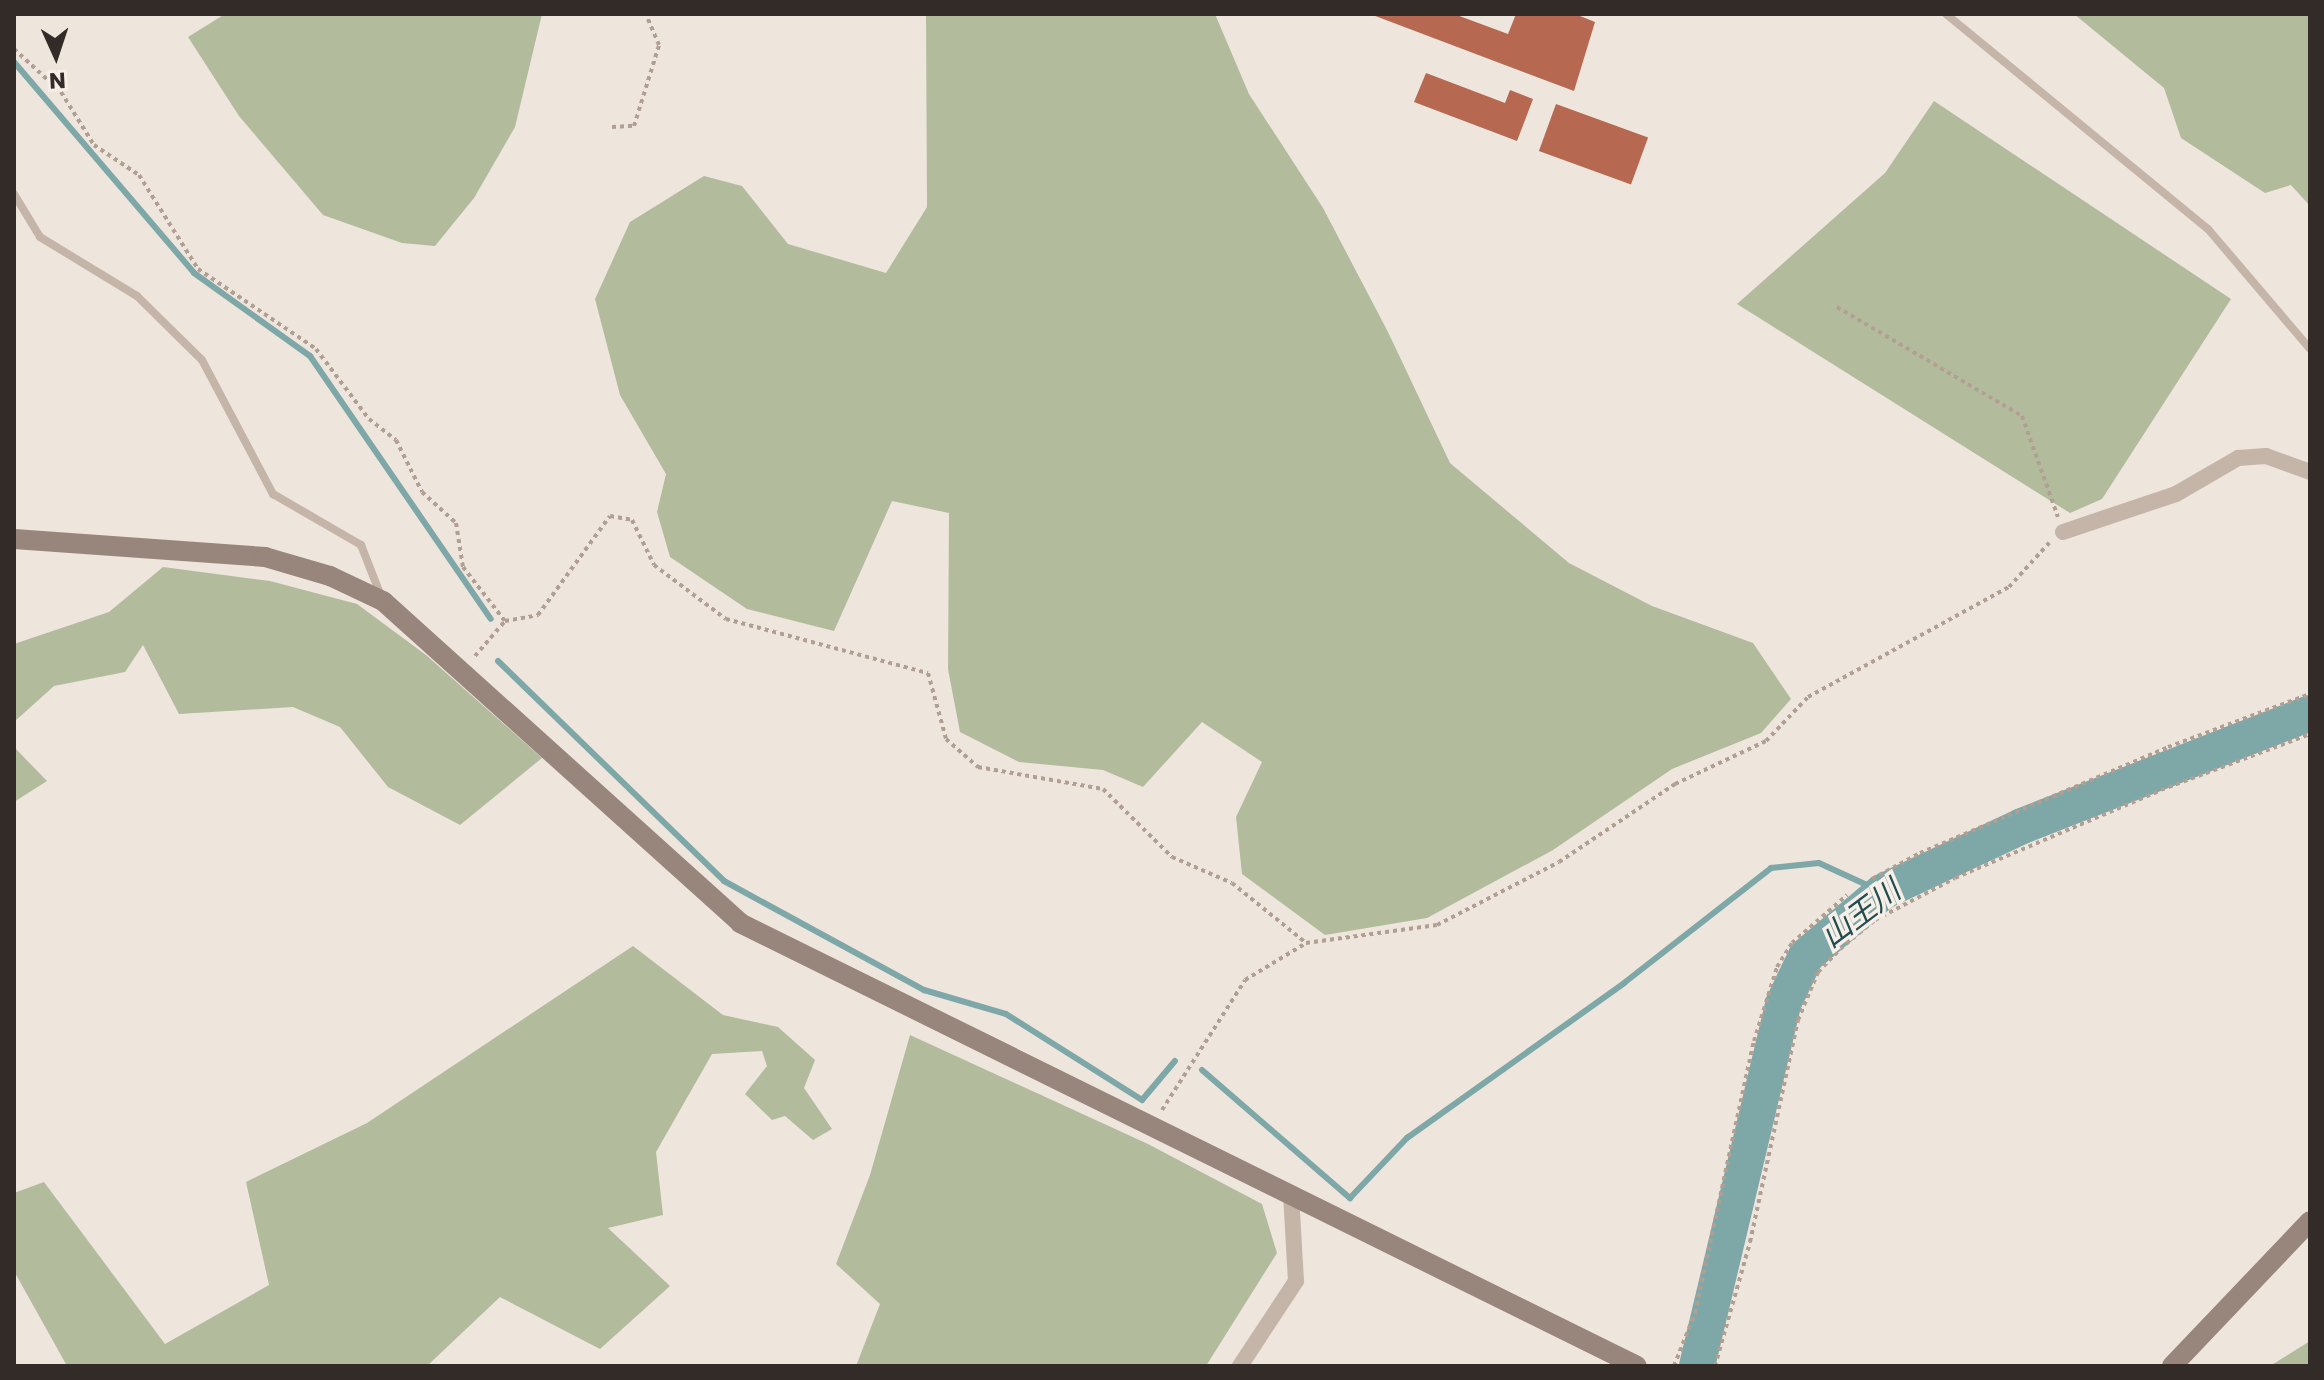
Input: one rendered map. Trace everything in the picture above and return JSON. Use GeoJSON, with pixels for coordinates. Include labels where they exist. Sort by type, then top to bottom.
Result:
{"type":"FeatureCollection","features":[{"type":"Feature","properties":{"kind":"street"},"geometry":{"type":"LineString","coordinates":[[2063,532],[2176,494],[2238,458],[2266,456],[2310,472]]}},
{"type":"Feature","properties":{"kind":"street"},"geometry":{"type":"LineString","coordinates":[[14,539],[265,557],[330,576],[383,601],[464,669],[690,884],[740,923],[1637,1366]]}},
{"type":"Feature","properties":{"kind":"street"},"geometry":{"type":"LineString","coordinates":[[1240,1366],[1296,1281],[1291,1195]]}},
{"type":"Feature","properties":{"kind":"street"},"geometry":{"type":"LineString","coordinates":[[2172,1366],[2310,1221]]}},
{"type":"Feature","properties":{"kind":"lane"},"geometry":{"type":"LineString","coordinates":[[1946,14],[2208,229],[2310,349]]}},
{"type":"Feature","properties":{"kind":"lane"},"geometry":{"type":"LineString","coordinates":[[14,194],[40,237],[137,296],[202,360],[273,494],[361,545],[383,601]]}},
{"type":"Feature","properties":{"kind":"path"},"geometry":{"type":"LineString","coordinates":[[612,127],[634,126],[659,45],[646,14]]}},
{"type":"Feature","properties":{"kind":"path"},"geometry":{"type":"LineString","coordinates":[[14,49],[61,92],[94,145],[139,175],[198,269],[316,349],[369,419],[396,440],[422,492],[456,523],[463,567],[505,621]]}},
{"type":"Feature","properties":{"kind":"path"},"geometry":{"type":"LineString","coordinates":[[1151,1127],[1245,980],[1306,943],[1437,925],[1559,862],[1675,784],[1766,741],[1808,697],[2009,587],[2063,532],[2022,416],[1837,307]]}},
{"type":"Feature","properties":{"kind":"path"},"geometry":{"type":"LineString","coordinates":[[464,669],[505,621],[538,615],[610,516],[632,520],[654,565],[726,619],[928,673],[946,739],[978,767],[1103,789],[1172,857],[1232,883],[1306,943]]}},
{"type":"Feature","properties":{"kind":"path"},"geometry":{"type":"LineString","coordinates":[[1872,879],[1920,853],[2168,747],[2310,694]]}},
{"type":"Feature","properties":{"kind":"path"},"geometry":{"type":"LineString","coordinates":[[1715,1366],[1750,1242],[1798,1020],[1818,972],[1840,949],[1896,907],[1955,878],[2161,790],[2310,734]]}},
{"type":"Feature","properties":{"kind":"path"},"geometry":{"type":"LineString","coordinates":[[1674,1366],[1695,1313],[1754,1041],[1777,967],[1792,943],[1847,895]]}},
{"type":"Feature","properties":{"kind":"green space"},"geometry":{"type":"Polygon","coordinates":[[[225,14],[542,14],[515,127],[474,198],[435,246],[402,243],[323,215],[239,116],[188,37],[225,14]]]}},
{"type":"Feature","properties":{"kind":"green space"},"geometry":{"type":"Polygon","coordinates":[[[926,14],[1215,14],[1249,94],[1323,208],[1388,332],[1450,463],[1569,563],[1652,606],[1753,643],[1791,699],[1761,733],[1672,769],[1553,850],[1427,918],[1325,935],[1242,874],[1236,817],[1262,762],[1202,722],[1143,787],[1103,770],[1019,762],[960,732],[948,669],[949,513],[892,501],[834,631],[747,609],[670,557],[657,512],[666,474],[620,395],[595,299],[630,222],[704,176],[742,186],[788,244],[886,273],[927,207],[926,14]]]}},
{"type":"Feature","properties":{"kind":"green space"},"geometry":{"type":"Polygon","coordinates":[[[2074,14],[2310,14],[2310,206],[2291,185],[2265,193],[2181,138],[2164,88],[2074,14]]]}},
{"type":"Feature","properties":{"kind":"green space"},"geometry":{"type":"Polygon","coordinates":[[[1934,101],[2231,299],[2102,499],[2070,513],[1737,304],[1885,173],[1934,101]]]}},
{"type":"Feature","properties":{"kind":"green space"},"geometry":{"type":"Polygon","coordinates":[[[163,567],[270,581],[357,604],[426,655],[542,758],[460,825],[388,787],[340,727],[293,707],[179,714],[143,645],[125,672],[54,686],[14,722],[14,644],[109,612],[163,567]]]}},
{"type":"Feature","properties":{"kind":"green space"},"geometry":{"type":"Polygon","coordinates":[[[14,747],[47,781],[14,802],[14,747]]]}},
{"type":"Feature","properties":{"kind":"green space"},"geometry":{"type":"Polygon","coordinates":[[[633,946],[723,1015],[778,1027],[815,1060],[804,1088],[832,1129],[813,1140],[785,1116],[772,1120],[745,1094],[767,1066],[762,1051],[712,1054],[656,1152],[663,1215],[608,1228],[670,1286],[600,1349],[500,1297],[427,1366],[67,1366],[14,1271],[14,1193],[44,1182],[165,1344],[269,1285],[246,1182],[367,1123],[633,946]]]}},
{"type":"Feature","properties":{"kind":"green space"},"geometry":{"type":"Polygon","coordinates":[[[910,1035],[1148,1144],[1262,1204],[1277,1253],[1206,1366],[856,1366],[880,1304],[836,1264],[870,1175],[910,1035]]]}},
{"type":"Feature","properties":{"kind":"green space"},"geometry":{"type":"Polygon","coordinates":[[[2310,1341],[2310,1366],[2270,1366],[2310,1341]]]}},
{"type":"Feature","properties":{"kind":"building"},"geometry":{"type":"Polygon","coordinates":[[[1370,14],[1454,14],[1508,34],[1516,14],[1575,14],[1595,22],[1574,91],[1370,14]]]}},
{"type":"Feature","properties":{"kind":"building"},"geometry":{"type":"Polygon","coordinates":[[[1426,73],[1505,103],[1510,90],[1533,99],[1517,141],[1414,102],[1426,73]]]}},
{"type":"Feature","properties":{"kind":"building"},"geometry":{"type":"Polygon","coordinates":[[[1556,104],[1648,138],[1631,185],[1539,151],[1556,104]]]}},
{"type":"Feature","properties":{"kind":"waterway"},"geometry":{"type":"LineString","coordinates":[[14,62],[194,273],[310,356],[491,619]]}},
{"type":"Feature","properties":{"kind":"waterway"},"geometry":{"type":"LineString","coordinates":[[498,661],[724,881],[924,990],[1006,1014],[1142,1100],[1175,1061]]}},
{"type":"Feature","properties":{"kind":"waterway","name":"山王川"},"geometry":{"type":"LineString","coordinates":[[1697,1366],[1783,1004],[1806,956],[1882,892],[2022,826],[2310,713]]}},
{"type":"Feature","properties":{"kind":"waterway"},"geometry":{"type":"LineString","coordinates":[[1202,1070],[1350,1198],[1407,1138],[1624,983],[1771,868],[1819,863],[1882,892]]}}]}
